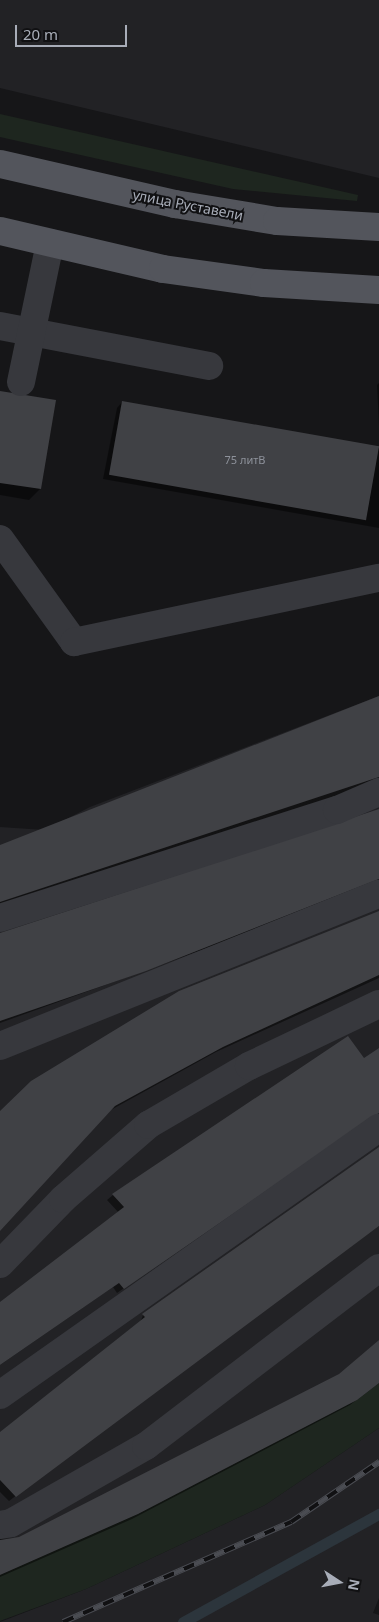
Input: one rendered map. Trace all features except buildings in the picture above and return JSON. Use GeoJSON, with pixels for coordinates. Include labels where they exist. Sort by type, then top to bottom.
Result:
{"type":"FeatureCollection","features":[{"type":"Feature","properties":{"kind":"main road","name":"улица Руставели"},"geometry":{"type":"LineString","coordinates":[[0,164],[259,218],[379,227]]}},
{"type":"Feature","properties":{"kind":"main road"},"geometry":{"type":"LineString","coordinates":[[0,232],[181,271],[264,282],[379,290]]}},
{"type":"Feature","properties":{"kind":"lane"},"geometry":{"type":"LineString","coordinates":[[21,382],[50,243]]}},
{"type":"Feature","properties":{"kind":"lane"},"geometry":{"type":"LineString","coordinates":[[0,326],[209,366]]}},
{"type":"Feature","properties":{"kind":"lane"},"geometry":{"type":"LineString","coordinates":[[0,539],[74,642],[379,578]]}},
{"type":"Feature","properties":{"kind":"lane"},"geometry":{"type":"LineString","coordinates":[[0,918],[337,810],[379,792]]}},
{"type":"Feature","properties":{"kind":"lane"},"geometry":{"type":"LineString","coordinates":[[0,1046],[379,894]]}},
{"type":"Feature","properties":{"kind":"lane"},"geometry":{"type":"LineString","coordinates":[[0,1264],[62,1199],[148,1125],[249,1066],[379,1004]]}},
{"type":"Feature","properties":{"kind":"lane"},"geometry":{"type":"LineString","coordinates":[[0,1395],[379,1128]]}},
{"type":"Feature","properties":{"kind":"lane"},"geometry":{"type":"LineString","coordinates":[[0,1525],[11,1523],[146,1446],[379,1268]]}},
{"type":"Feature","properties":{"kind":"shaded area"},"geometry":{"type":"Polygon","coordinates":[[[0,0],[379,0],[379,178],[0,88],[0,0]]]}},
{"type":"Feature","properties":{"kind":"shaded area"},"geometry":{"type":"Polygon","coordinates":[[[0,114],[358,195],[357,201],[233,189],[0,137],[0,114]]]}},
{"type":"Feature","properties":{"kind":"shaded area"},"geometry":{"type":"Polygon","coordinates":[[[379,696],[379,1383],[357,1400],[138,1514],[0,1575],[0,827],[45,830],[90,807],[379,696]]]}},
{"type":"Feature","properties":{"kind":"shaded area"},"geometry":{"type":"Polygon","coordinates":[[[379,1383],[379,1428],[265,1505],[86,1589],[0,1621],[0,1575],[138,1514],[357,1400],[379,1383]]]}},
{"type":"Feature","properties":{"kind":"shaded area"},"geometry":{"type":"Polygon","coordinates":[[[379,1428],[379,1598],[373,1613],[379,1615],[379,1622],[0,1622],[86,1589],[265,1505],[379,1428]]]}},
{"type":"Feature","properties":{"kind":"waterway"},"geometry":{"type":"LineString","coordinates":[[183,1622],[379,1514]]}},
{"type":"Feature","properties":{"kind":"railway"},"geometry":{"type":"LineString","coordinates":[[63,1622],[291,1522],[379,1462]]}}]}
